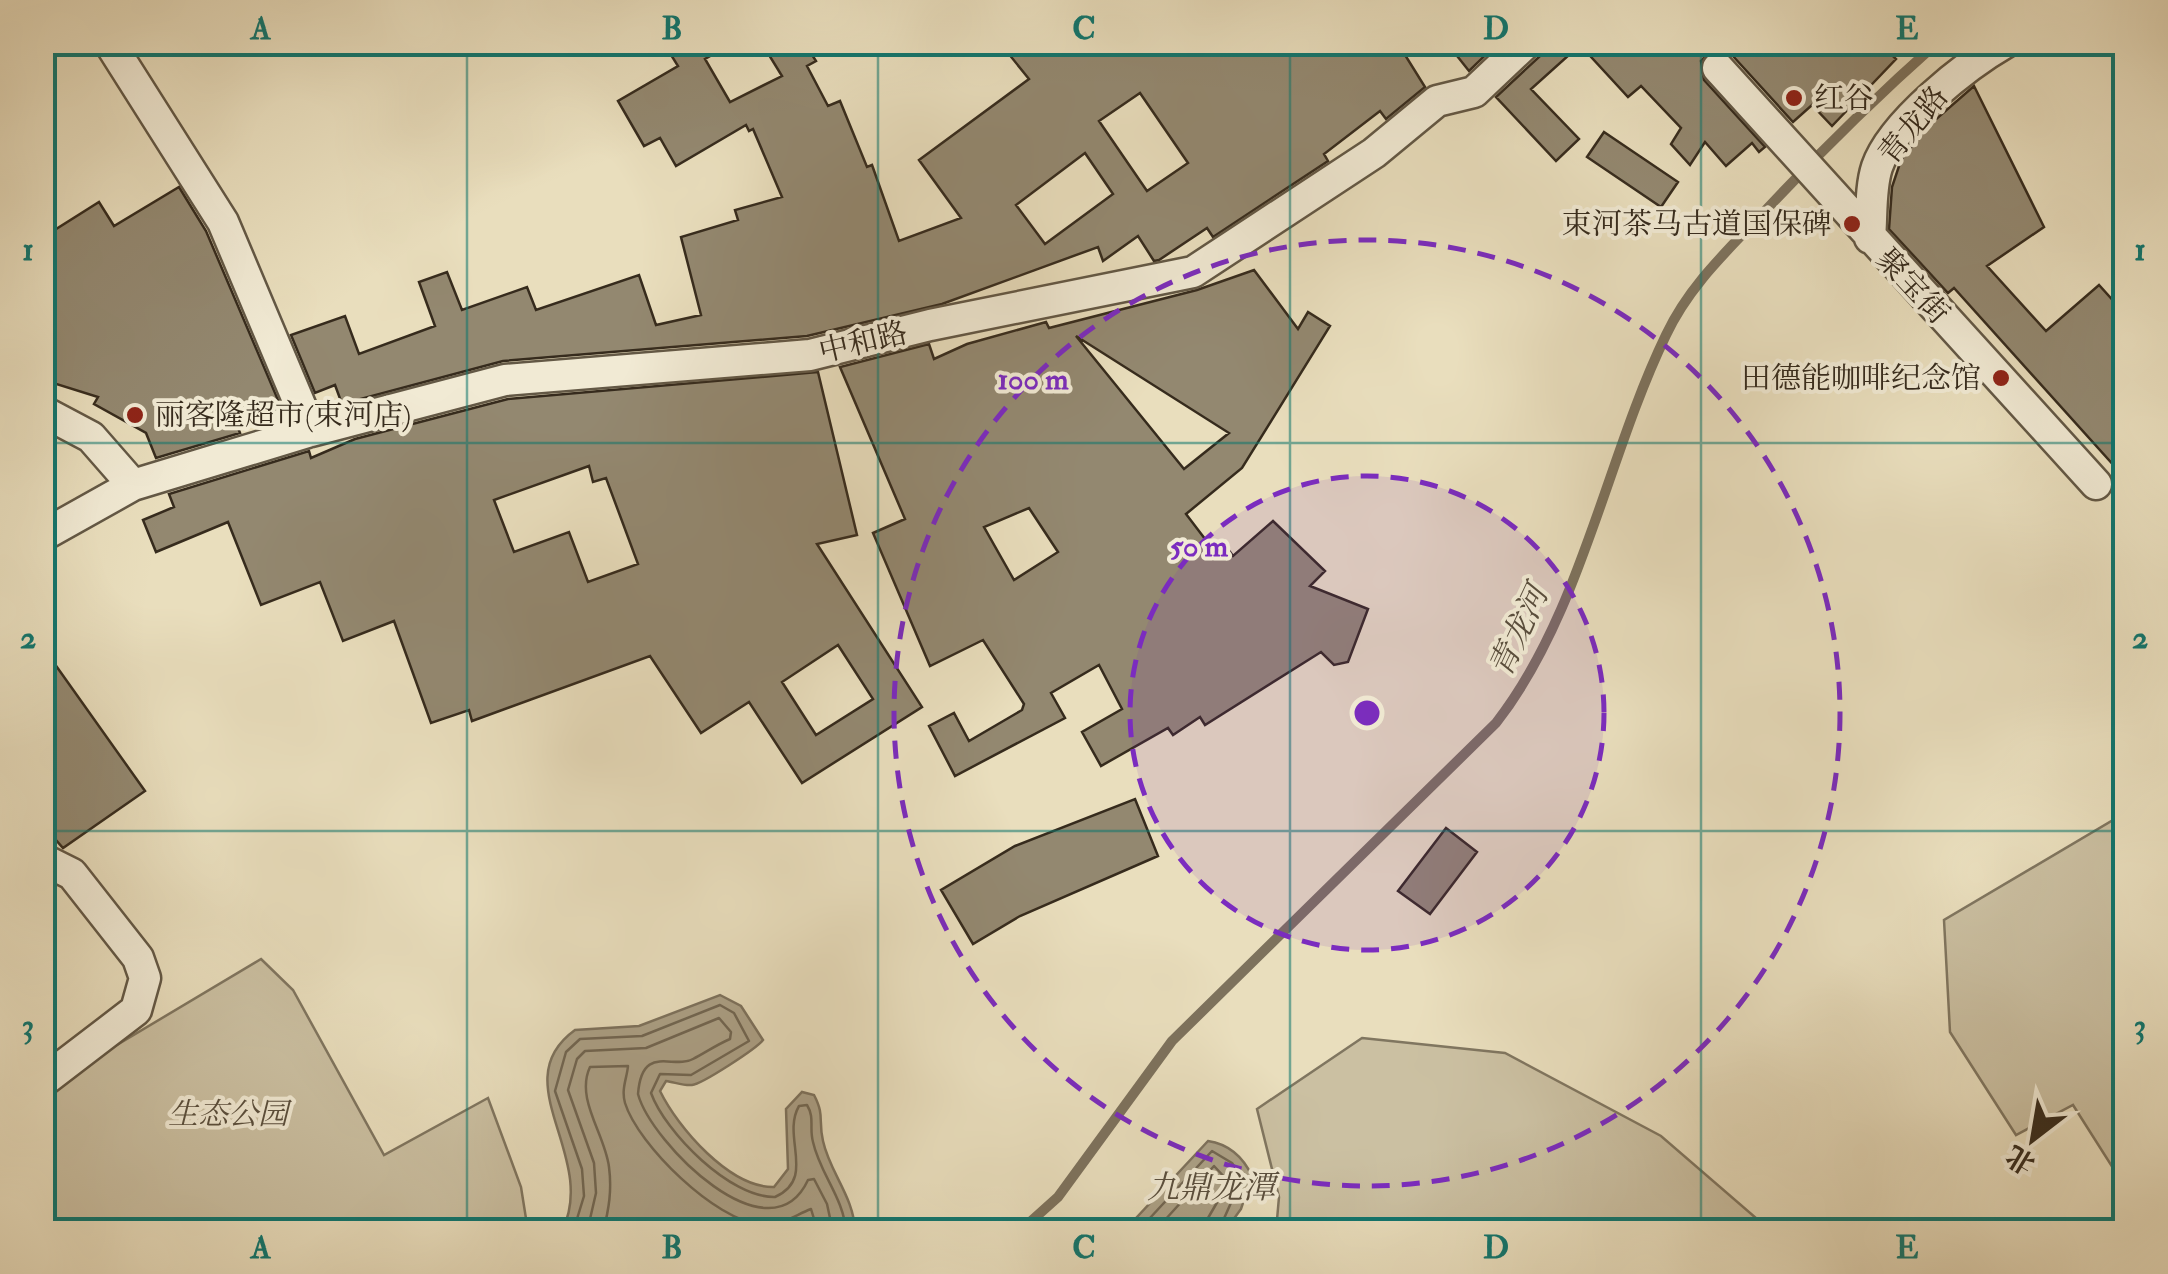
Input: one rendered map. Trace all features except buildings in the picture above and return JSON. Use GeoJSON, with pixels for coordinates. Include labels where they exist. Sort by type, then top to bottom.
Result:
{"type":"FeatureCollection","features":[{"type":"Feature","properties":{"kind":"street"},"geometry":{"type":"LineString","coordinates":[[109,42],[223,222],[311,431]]}},
{"type":"Feature","properties":{"kind":"street","name":"中和路"},"geometry":{"type":"LineString","coordinates":[[42,536],[133,485],[311,431],[505,380],[810,355],[1193,272],[1374,152],[1437,100],[1474,92],[1527,42]]}},
{"type":"Feature","properties":{"kind":"street","name":"青龙路"},"geometry":{"type":"LineString","coordinates":[[1861,229],[1877,167],[1931,96],[1955,74],[2006,42]]}},
{"type":"Feature","properties":{"kind":"street","name":"聚宝街"},"geometry":{"type":"LineString","coordinates":[[1718,68],[2096,484]]}},
{"type":"Feature","properties":{"kind":"street"},"geometry":{"type":"LineString","coordinates":[[42,412],[91,437],[133,485]]}},
{"type":"Feature","properties":{"kind":"street"},"geometry":{"type":"LineString","coordinates":[[42,859],[72,874],[138,958],[145,988],[136,1010],[42,1082]]}},
{"type":"Feature","properties":{"kind":"green space"},"geometry":{"type":"Polygon","coordinates":[[[2125,813],[2125,1187],[2073,1105],[2016,1135],[1950,1032],[1944,920],[2125,813]]]}},
{"type":"Feature","properties":{"kind":"green space","name":"生态公园"},"geometry":{"type":"Polygon","coordinates":[[[261,959],[293,990],[384,1155],[488,1098],[521,1187],[528,1231],[43,1232],[43,1103],[80,1067],[261,959]]]}},
{"type":"Feature","properties":{"kind":"green space"},"geometry":{"type":"Polygon","coordinates":[[[1362,1038],[1505,1053],[1661,1136],[1771,1231],[1276,1231],[1279,1197],[1257,1109],[1362,1038]]]}},
{"type":"Feature","properties":{"kind":"water"},"geometry":{"type":"Polygon","coordinates":[[[720,995],[741,1006],[763,1040],[698,1083],[666,1081],[660,1091],[668,1106],[692,1138],[723,1167],[757,1185],[774,1187],[788,1169],[786,1109],[802,1092],[814,1095],[826,1153],[851,1207],[855,1231],[562,1231],[570,1203],[570,1175],[549,1097],[548,1073],[555,1050],[575,1030],[639,1026],[720,995]]]}},
{"type":"Feature","properties":{"kind":"water","name":"九鼎龙潭"},"geometry":{"type":"Polygon","coordinates":[[[1208,1141],[1234,1153],[1252,1176],[1241,1209],[1225,1231],[1124,1231],[1208,1141]]]}},
{"type":"Feature","properties":{"kind":"waterway","name":"青龙河"},"geometry":{"type":"LineString","coordinates":[[1019,1232],[1058,1197],[1172,1041],[1496,723],[1550,634],[1645,383],[1675,317],[1723,255],[1806,168],[1938,42]]}},
{"type":"Feature","properties":{"kind":"place","name":"红谷"},"geometry":{"type":"Point","coordinates":[1794,98]}},
{"type":"Feature","properties":{"kind":"place","name":"束河茶马古道国保碑"},"geometry":{"type":"Point","coordinates":[1852,224]}},
{"type":"Feature","properties":{"kind":"place","name":"田德能咖啡纪念馆"},"geometry":{"type":"Point","coordinates":[2001,378]}},
{"type":"Feature","properties":{"kind":"place","name":"丽客隆超市(束河店)"},"geometry":{"type":"Point","coordinates":[135,415]}}]}
